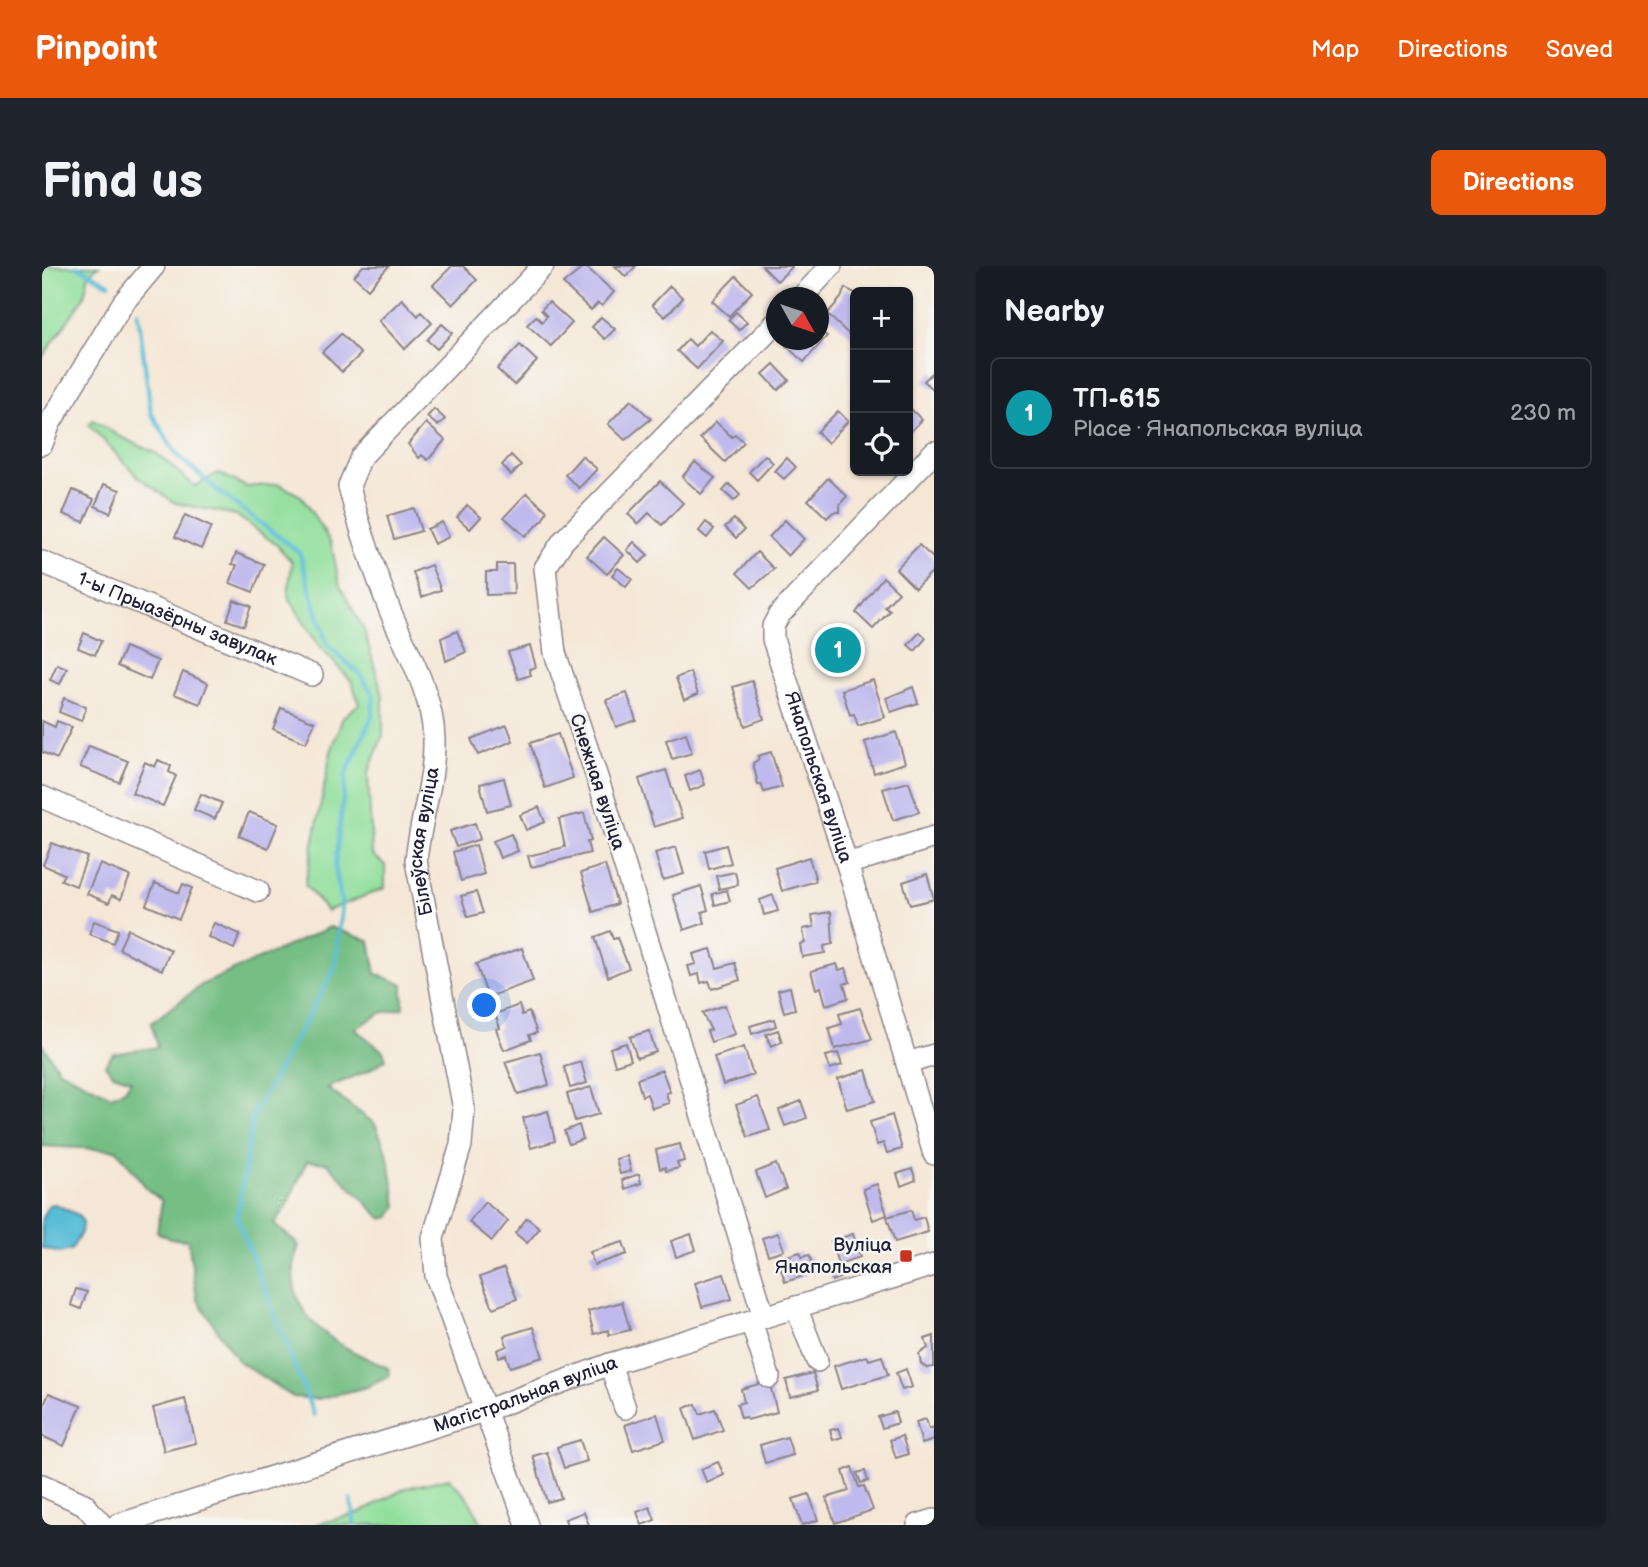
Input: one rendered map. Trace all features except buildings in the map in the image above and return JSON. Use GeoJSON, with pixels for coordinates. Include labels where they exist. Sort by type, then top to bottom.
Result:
{"type":"FeatureCollection","features":[{"type":"Feature","properties":{"kind":"street"},"geometry":{"type":"LineString","coordinates":[[42,444],[50,423],[123,303],[154,266]]}},
{"type":"Feature","properties":{"kind":"street","name":"Білеўская вуліца"},"geometry":{"type":"LineString","coordinates":[[527,1525],[436,1276],[433,1238],[461,1145],[464,1109],[416,861],[420,822],[432,778],[434,738],[429,700],[389,607],[349,486],[361,457],[543,266]]}},
{"type":"Feature","properties":{"kind":"street"},"geometry":{"type":"LineString","coordinates":[[811,287],[831,266]]}},
{"type":"Feature","properties":{"kind":"street","name":"Снежная вуліца"},"geometry":{"type":"LineString","coordinates":[[766,333],[563,541],[545,568],[555,653],[605,802],[757,1319],[769,1377]]}},
{"type":"Feature","properties":{"kind":"street","name":"Янапольская вуліца"},"geometry":{"type":"LineString","coordinates":[[934,452],[779,615],[773,626],[779,661],[847,864],[934,1154]]}},
{"type":"Feature","properties":{"kind":"street","name":"1-ы Прыазёрны завулак"},"geometry":{"type":"LineString","coordinates":[[42,562],[312,675]]}},
{"type":"Feature","properties":{"kind":"street"},"geometry":{"type":"LineString","coordinates":[[42,797],[258,891]]}},
{"type":"Feature","properties":{"kind":"street"},"geometry":{"type":"LineString","coordinates":[[847,864],[934,838]]}},
{"type":"Feature","properties":{"kind":"street"},"geometry":{"type":"LineString","coordinates":[[908,1063],[934,1055]]}},
{"type":"Feature","properties":{"kind":"street","name":"Магістральная вуліца"},"geometry":{"type":"LineString","coordinates":[[117,1525],[487,1410],[610,1364],[934,1265]]}},
{"type":"Feature","properties":{"kind":"street"},"geometry":{"type":"LineString","coordinates":[[796,1307],[817,1361]]}},
{"type":"Feature","properties":{"kind":"street"},"geometry":{"type":"LineString","coordinates":[[610,1364],[625,1408]]}},
{"type":"Feature","properties":{"kind":"street"},"geometry":{"type":"LineString","coordinates":[[42,1485],[84,1504],[102,1525]]}},
{"type":"Feature","properties":{"kind":"street"},"geometry":{"type":"LineString","coordinates":[[918,1525],[934,1520]]}},
{"type":"Feature","properties":{"kind":"green space"},"geometry":{"type":"Polygon","coordinates":[[[42,266],[99,266],[89,273],[84,297],[42,358],[42,266]]]}},
{"type":"Feature","properties":{"kind":"green space"},"geometry":{"type":"Polygon","coordinates":[[[93,420],[119,436],[156,453],[195,486],[218,473],[247,487],[279,484],[301,496],[331,543],[340,586],[364,630],[383,696],[383,735],[368,774],[372,854],[385,865],[385,888],[327,911],[305,885],[331,752],[343,717],[359,704],[352,682],[318,645],[288,596],[292,562],[277,545],[236,515],[175,503],[138,477],[89,425],[93,420]]]}},
{"type":"Feature","properties":{"kind":"green space"},"geometry":{"type":"Polygon","coordinates":[[[330,927],[370,941],[376,974],[403,984],[403,1008],[381,1013],[355,1029],[383,1051],[386,1059],[367,1071],[327,1088],[375,1124],[387,1152],[397,1206],[390,1217],[382,1219],[327,1163],[307,1161],[286,1207],[274,1224],[299,1245],[294,1269],[295,1290],[302,1308],[329,1337],[388,1368],[390,1376],[367,1387],[318,1399],[293,1397],[237,1360],[197,1299],[188,1240],[170,1239],[157,1232],[162,1201],[148,1190],[117,1150],[42,1146],[42,1044],[59,1070],[111,1096],[125,1090],[131,1080],[113,1074],[105,1065],[113,1054],[158,1047],[151,1023],[203,984],[330,927]]]}},
{"type":"Feature","properties":{"kind":"green space"},"geometry":{"type":"Polygon","coordinates":[[[449,1478],[467,1497],[483,1525],[314,1525],[359,1513],[406,1488],[449,1478]]]}},
{"type":"Feature","properties":{"kind":"water"},"geometry":{"type":"Polygon","coordinates":[[[55,1204],[78,1215],[82,1221],[81,1233],[71,1250],[59,1253],[42,1248],[42,1218],[49,1205],[55,1204]]]}},
{"type":"Feature","properties":{"kind":"waterway"},"geometry":{"type":"LineString","coordinates":[[77,266],[109,284]]}},
{"type":"Feature","properties":{"kind":"waterway"},"geometry":{"type":"LineString","coordinates":[[138,312],[151,413],[177,455],[223,495],[299,552],[327,645],[360,674],[374,695],[372,717],[346,774],[335,866],[342,906],[335,968],[253,1115],[237,1218],[314,1415]]}},
{"type":"Feature","properties":{"kind":"waterway"},"geometry":{"type":"LineString","coordinates":[[351,1500],[355,1525]]}},
{"type":"Feature","properties":{"kind":"place","name":"ТП-615"},"geometry":{"type":"Point","coordinates":[838,650]}},
{"type":"Feature","properties":{"kind":"place","name":"Вуліца Янапольская"},"geometry":{"type":"Point","coordinates":[906,1256]}}]}
